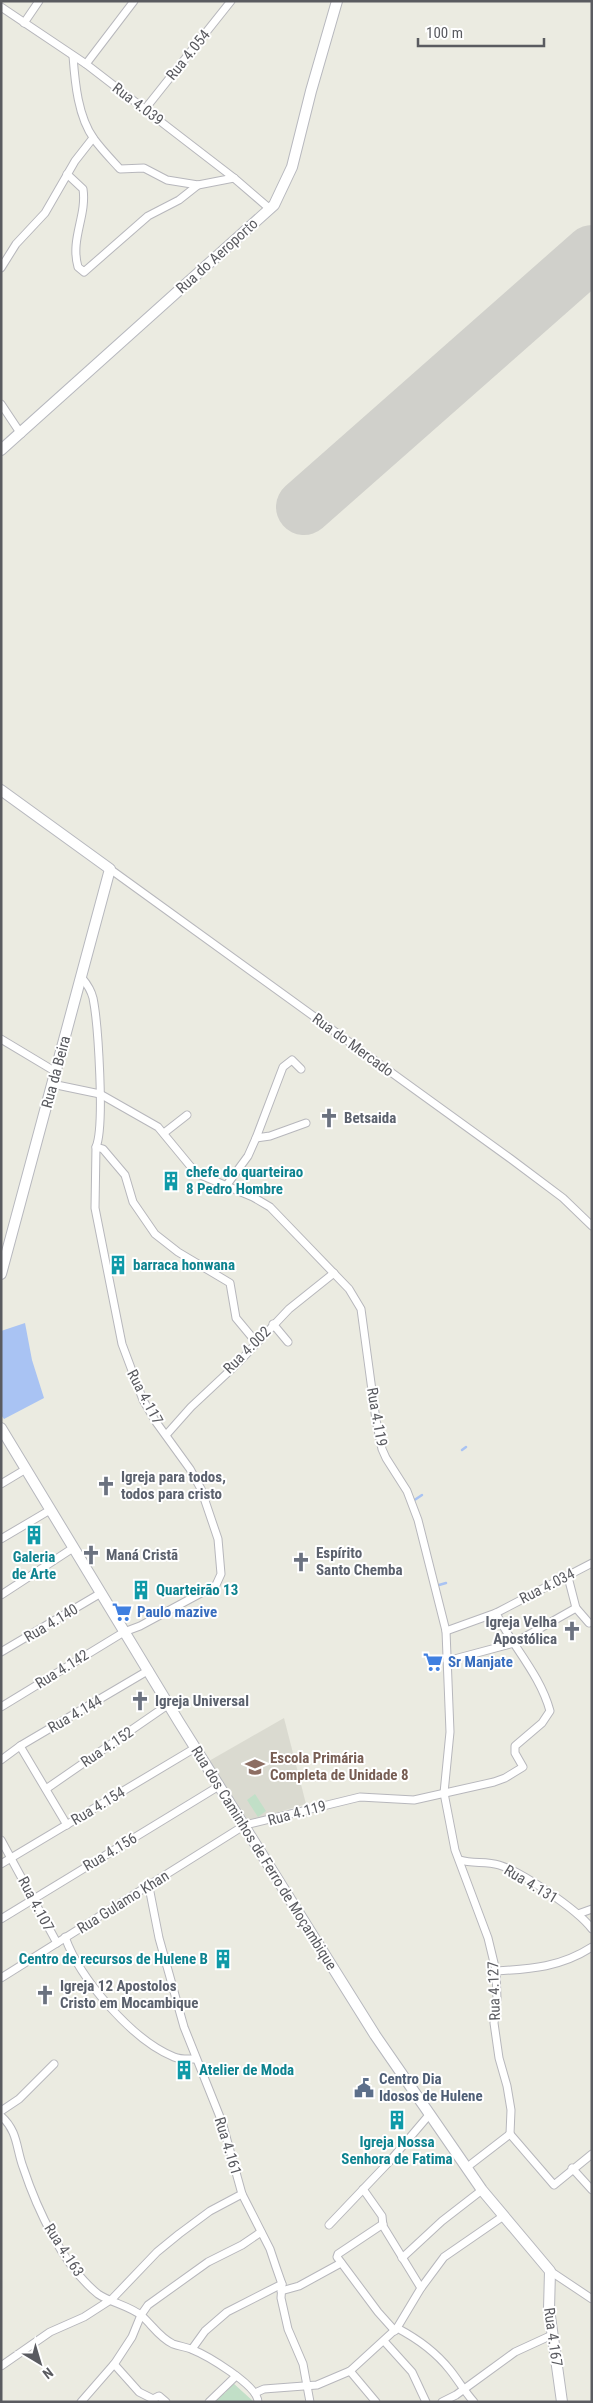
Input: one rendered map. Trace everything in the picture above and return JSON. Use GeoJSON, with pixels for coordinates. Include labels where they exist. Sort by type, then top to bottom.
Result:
{"type":"FeatureCollection","features":[{"type":"Feature","properties":{"kind":"street"},"geometry":{"type":"LineString","coordinates":[[24,23],[39,1]]}},
{"type":"Feature","properties":{"kind":"street"},"geometry":{"type":"LineString","coordinates":[[86,64],[134,1]]}},
{"type":"Feature","properties":{"kind":"street","name":"Rua 4.054"},"geometry":{"type":"LineString","coordinates":[[145,109],[231,1]]}},
{"type":"Feature","properties":{"kind":"street","name":"Rua do Aeroporto"},"geometry":{"type":"LineString","coordinates":[[1,450],[270,209],[279,198],[292,167],[334,3]]}},
{"type":"Feature","properties":{"kind":"street","name":"Rua 4.039"},"geometry":{"type":"LineString","coordinates":[[1,7],[86,64],[234,178],[270,209]]}},
{"type":"Feature","properties":{"kind":"street"},"geometry":{"type":"LineString","coordinates":[[72,56],[80,104],[93,138],[122,170],[144,168],[167,180],[198,186]]}},
{"type":"Feature","properties":{"kind":"street"},"geometry":{"type":"LineString","coordinates":[[1,268],[16,244],[45,213],[67,174],[93,138]]}},
{"type":"Feature","properties":{"kind":"street"},"geometry":{"type":"LineString","coordinates":[[67,174],[83,189],[83,209],[75,243],[78,267],[84,272],[148,216],[178,200],[198,186],[234,178]]}},
{"type":"Feature","properties":{"kind":"street"},"geometry":{"type":"LineString","coordinates":[[1,404],[21,434]]}},
{"type":"Feature","properties":{"kind":"street"},"geometry":{"type":"LineString","coordinates":[[1,790],[110,869]]}},
{"type":"Feature","properties":{"kind":"street","name":"Rua da Beira"},"geometry":{"type":"LineString","coordinates":[[1,1274],[110,869]]}},
{"type":"Feature","properties":{"kind":"street","name":"Rua do Mercado"},"geometry":{"type":"LineString","coordinates":[[110,869],[511,1158],[574,1207],[592,1226]]}},
{"type":"Feature","properties":{"kind":"street","name":"Rua 4.117"},"geometry":{"type":"LineString","coordinates":[[82,978],[92,996],[100,1094],[100,1125],[96,1147],[95,1208],[122,1344],[143,1400],[202,1489],[218,1539],[221,1574],[216,1584],[140,1626],[124,1632]]}},
{"type":"Feature","properties":{"kind":"street"},"geometry":{"type":"LineString","coordinates":[[1,1039],[56,1072]]}},
{"type":"Feature","properties":{"kind":"street"},"geometry":{"type":"LineString","coordinates":[[226,1186],[248,1156],[283,1067],[292,1060],[301,1069]]}},
{"type":"Feature","properties":{"kind":"street","name":"Rua 4.119"},"geometry":{"type":"LineString","coordinates":[[52,1084],[100,1094],[140,1116],[164,1133],[196,1173],[253,1197],[270,1207],[354,1295],[361,1309],[376,1420],[382,1449],[407,1491],[418,1520],[446,1631],[450,1732],[444,1793],[414,1800],[360,1797],[245,1825]]}},
{"type":"Feature","properties":{"kind":"street"},"geometry":{"type":"LineString","coordinates":[[164,1133],[187,1115]]}},
{"type":"Feature","properties":{"kind":"street"},"geometry":{"type":"LineString","coordinates":[[256,1138],[270,1136],[306,1123]]}},
{"type":"Feature","properties":{"kind":"street"},"geometry":{"type":"LineString","coordinates":[[96,1147],[103,1149],[125,1175],[133,1202],[154,1234],[178,1252],[230,1283],[236,1318],[256,1342]]}},
{"type":"Feature","properties":{"kind":"street","name":"Rua 4.002"},"geometry":{"type":"LineString","coordinates":[[167,1434],[191,1407],[238,1363],[273,1324],[334,1273]]}},
{"type":"Feature","properties":{"kind":"street"},"geometry":{"type":"LineString","coordinates":[[273,1324],[288,1342]]}},
{"type":"Feature","properties":{"kind":"street","name":"Rua dos Caminhos de Ferro de Moçambique"},"geometry":{"type":"LineString","coordinates":[[1,1428],[72,1548],[334,1971],[466,2168],[502,2217],[550,2271]]}},
{"type":"Feature","properties":{"kind":"street"},"geometry":{"type":"LineString","coordinates":[[1,1484],[26,1469]]}},
{"type":"Feature","properties":{"kind":"street"},"geometry":{"type":"LineString","coordinates":[[1,1539],[50,1510]]}},
{"type":"Feature","properties":{"kind":"street"},"geometry":{"type":"LineString","coordinates":[[1,1595],[72,1548]]}},
{"type":"Feature","properties":{"kind":"street","name":"Rua 4.034"},"geometry":{"type":"LineString","coordinates":[[446,1631],[496,1613],[592,1563]]}},
{"type":"Feature","properties":{"kind":"street"},"geometry":{"type":"LineString","coordinates":[[568,1577],[576,1608],[589,1623]]}},
{"type":"Feature","properties":{"kind":"street","name":"Rua 4.140"},"geometry":{"type":"LineString","coordinates":[[1,1652],[101,1593]]}},
{"type":"Feature","properties":{"kind":"street"},"geometry":{"type":"LineString","coordinates":[[447,1660],[514,1643],[576,1608]]}},
{"type":"Feature","properties":{"kind":"street"},"geometry":{"type":"LineString","coordinates":[[444,1793],[494,1782],[523,1767],[516,1753],[515,1746],[542,1723],[550,1711],[548,1700],[496,1613]]}},
{"type":"Feature","properties":{"kind":"street","name":"Rua 4.142"},"geometry":{"type":"LineString","coordinates":[[1,1707],[124,1632]]}},
{"type":"Feature","properties":{"kind":"street","name":"Rua 4.144"},"geometry":{"type":"LineString","coordinates":[[1,1760],[20,1746],[149,1670]]}},
{"type":"Feature","properties":{"kind":"street","name":"Rua 4.152"},"geometry":{"type":"LineString","coordinates":[[46,1789],[169,1704]]}},
{"type":"Feature","properties":{"kind":"street"},"geometry":{"type":"LineString","coordinates":[[20,1746],[67,1825]]}},
{"type":"Feature","properties":{"kind":"street","name":"Rua 4.154"},"geometry":{"type":"LineString","coordinates":[[1,1864],[195,1748]]}},
{"type":"Feature","properties":{"kind":"street","name":"Rua 4.156"},"geometry":{"type":"LineString","coordinates":[[1,1919],[218,1786]]}},
{"type":"Feature","properties":{"kind":"street","name":"Rua 4.127"},"geometry":{"type":"LineString","coordinates":[[444,1793],[449,1825],[488,1938],[496,1971],[497,1999],[494,2023],[507,2086],[510,2134]]}},
{"type":"Feature","properties":{"kind":"street","name":"Rua Gulamo Khan"},"geometry":{"type":"LineString","coordinates":[[1,1978],[149,1887],[245,1825]]}},
{"type":"Feature","properties":{"kind":"street","name":"Rua 4.107"},"geometry":{"type":"LineString","coordinates":[[1,1840],[12,1857],[56,1943]]}},
{"type":"Feature","properties":{"kind":"street","name":"Rua 4.131"},"geometry":{"type":"LineString","coordinates":[[460,1860],[502,1866],[539,1887],[578,1914],[592,1929]]}},
{"type":"Feature","properties":{"kind":"street","name":"Rua 4.161"},"geometry":{"type":"LineString","coordinates":[[149,1887],[165,1960],[184,2027],[222,2122],[242,2194],[270,2249],[282,2288],[288,2329],[301,2360],[310,2402]]}},
{"type":"Feature","properties":{"kind":"street"},"geometry":{"type":"LineString","coordinates":[[578,1914],[592,1909]]}},
{"type":"Feature","properties":{"kind":"street"},"geometry":{"type":"LineString","coordinates":[[65,1938],[76,1962],[101,1999],[111,2009],[151,2043],[172,2056],[180,2059],[196,2059]]}},
{"type":"Feature","properties":{"kind":"street"},"geometry":{"type":"LineString","coordinates":[[496,1971],[557,1965],[592,1947]]}},
{"type":"Feature","properties":{"kind":"street"},"geometry":{"type":"LineString","coordinates":[[1,2111],[19,2099],[54,2064]]}},
{"type":"Feature","properties":{"kind":"street"},"geometry":{"type":"LineString","coordinates":[[329,2225],[429,2115]]}},
{"type":"Feature","properties":{"kind":"street","name":"Rua 4.163"},"geometry":{"type":"LineString","coordinates":[[1,2116],[14,2133],[22,2166],[43,2217],[76,2272],[101,2296],[112,2299],[141,2315],[172,2344],[192,2349],[213,2360],[236,2376],[255,2393]]}},
{"type":"Feature","properties":{"kind":"street"},"geometry":{"type":"LineString","coordinates":[[466,2168],[510,2134],[552,2184],[555,2184],[572,2168],[592,2154]]}},
{"type":"Feature","properties":{"kind":"street"},"geometry":{"type":"LineString","coordinates":[[572,2168],[592,2190]]}},
{"type":"Feature","properties":{"kind":"street"},"geometry":{"type":"LineString","coordinates":[[363,2189],[382,2216],[383,2224],[421,2288]]}},
{"type":"Feature","properties":{"kind":"street"},"geometry":{"type":"LineString","coordinates":[[402,2258],[442,2221],[482,2190]]}},
{"type":"Feature","properties":{"kind":"street"},"geometry":{"type":"LineString","coordinates":[[1,2366],[50,2332],[84,2317],[112,2299],[157,2252],[179,2234],[210,2211],[242,2194]]}},
{"type":"Feature","properties":{"kind":"street"},"geometry":{"type":"LineString","coordinates":[[258,2402],[255,2393],[264,2389],[308,2386],[330,2382],[350,2371],[396,2329],[421,2288],[444,2256],[502,2217]]}},
{"type":"Feature","properties":{"kind":"street"},"geometry":{"type":"LineString","coordinates":[[383,2224],[338,2254],[337,2257],[396,2329],[416,2338],[433,2351],[449,2368],[474,2402]]}},
{"type":"Feature","properties":{"kind":"street"},"geometry":{"type":"LineString","coordinates":[[86,2399],[114,2364],[132,2337],[141,2315],[157,2297],[186,2280],[195,2271],[242,2245],[261,2232]]}},
{"type":"Feature","properties":{"kind":"street"},"geometry":{"type":"LineString","coordinates":[[192,2349],[205,2332],[227,2312],[282,2288],[299,2286],[341,2263]]}},
{"type":"Feature","properties":{"kind":"street"},"geometry":{"type":"LineString","coordinates":[[550,2271],[592,2299]]}},
{"type":"Feature","properties":{"kind":"street","name":"Rua 4.167"},"geometry":{"type":"LineString","coordinates":[[550,2271],[548,2290],[552,2335],[562,2402]]}},
{"type":"Feature","properties":{"kind":"street"},"geometry":{"type":"LineString","coordinates":[[442,2402],[464,2389],[515,2352],[552,2335]]}},
{"type":"Feature","properties":{"kind":"street"},"geometry":{"type":"LineString","coordinates":[[384,2341],[412,2372],[426,2402]]}},
{"type":"Feature","properties":{"kind":"street"},"geometry":{"type":"LineString","coordinates":[[114,2364],[139,2392],[153,2399],[159,2396],[166,2402]]}},
{"type":"Feature","properties":{"kind":"street"},"geometry":{"type":"LineString","coordinates":[[350,2371],[376,2402]]}},
{"type":"Feature","properties":{"kind":"street"},"geometry":{"type":"LineString","coordinates":[[209,2402],[236,2376]]}},
{"type":"Feature","properties":{"kind":"shaded area","name":"Escola Primária Completa de Unidade 8"},"geometry":{"type":"Polygon","coordinates":[[[284,1718],[306,1804],[248,1821],[209,1761],[284,1718]]]}},
{"type":"Feature","properties":{"kind":"green space"},"geometry":{"type":"Polygon","coordinates":[[[255,1794],[266,1811],[258,1817],[247,1800],[255,1794]]]}},
{"type":"Feature","properties":{"kind":"green space"},"geometry":{"type":"Polygon","coordinates":[[[233,2383],[254,2402],[202,2402],[225,2393],[233,2383]]]}},
{"type":"Feature","properties":{"kind":"water"},"geometry":{"type":"Polygon","coordinates":[[[25,1323],[32,1360],[44,1398],[4,1419],[1,1415],[1,1331],[25,1323]]]}},
{"type":"Feature","properties":{"kind":"waterway"},"geometry":{"type":"LineString","coordinates":[[462,1450],[466,1447]]}},
{"type":"Feature","properties":{"kind":"waterway"},"geometry":{"type":"LineString","coordinates":[[413,1501],[422,1495]]}},
{"type":"Feature","properties":{"kind":"waterway"},"geometry":{"type":"LineString","coordinates":[[439,1585],[446,1583]]}},
{"type":"Feature","properties":{"kind":"runway"},"geometry":{"type":"LineString","coordinates":[[304,507],[592,253]]}},
{"type":"Feature","properties":{"kind":"place","name":"Betsaida"},"geometry":{"type":"Point","coordinates":[329,1118]}},
{"type":"Feature","properties":{"kind":"place","name":"chefe do quarteirao 8 Pedro Hombre"},"geometry":{"type":"Point","coordinates":[171,1181]}},
{"type":"Feature","properties":{"kind":"place","name":"barraca honwana"},"geometry":{"type":"Point","coordinates":[118,1265]}},
{"type":"Feature","properties":{"kind":"place","name":"Igreja para todos, todos para cristo"},"geometry":{"type":"Point","coordinates":[106,1486]}},
{"type":"Feature","properties":{"kind":"place","name":"Galeria de Arte"},"geometry":{"type":"Point","coordinates":[34,1535]}},
{"type":"Feature","properties":{"kind":"place","name":"Maná Cristã"},"geometry":{"type":"Point","coordinates":[91,1555]}},
{"type":"Feature","properties":{"kind":"place","name":"Espírito Santo Chemba"},"geometry":{"type":"Point","coordinates":[301,1562]}},
{"type":"Feature","properties":{"kind":"place","name":"Quarteirão 13"},"geometry":{"type":"Point","coordinates":[141,1590]}},
{"type":"Feature","properties":{"kind":"place","name":"Paulo mazive"},"geometry":{"type":"Point","coordinates":[122,1612]}},
{"type":"Feature","properties":{"kind":"place","name":"Igreja Velha Apostólica"},"geometry":{"type":"Point","coordinates":[572,1631]}},
{"type":"Feature","properties":{"kind":"place","name":"Sr Manjate"},"geometry":{"type":"Point","coordinates":[433,1662]}},
{"type":"Feature","properties":{"kind":"place","name":"Igreja Universal"},"geometry":{"type":"Point","coordinates":[140,1701]}},
{"type":"Feature","properties":{"kind":"place","name":"Escola Primária Completa de Unidade 8"},"geometry":{"type":"Point","coordinates":[255,1767]}},
{"type":"Feature","properties":{"kind":"place","name":"Centro de recursos de Hulene B"},"geometry":{"type":"Point","coordinates":[223,1959]}},
{"type":"Feature","properties":{"kind":"place","name":"Igreja 12 Apostolos Cristo em Mocambique"},"geometry":{"type":"Point","coordinates":[45,1995]}},
{"type":"Feature","properties":{"kind":"place","name":"Atelier de Moda"},"geometry":{"type":"Point","coordinates":[184,2070]}},
{"type":"Feature","properties":{"kind":"place","name":"Centro Dia Idosos de Hulene"},"geometry":{"type":"Point","coordinates":[364,2088]}},
{"type":"Feature","properties":{"kind":"place","name":"Igreja Nossa Senhora de Fatima"},"geometry":{"type":"Point","coordinates":[397,2120]}}]}
